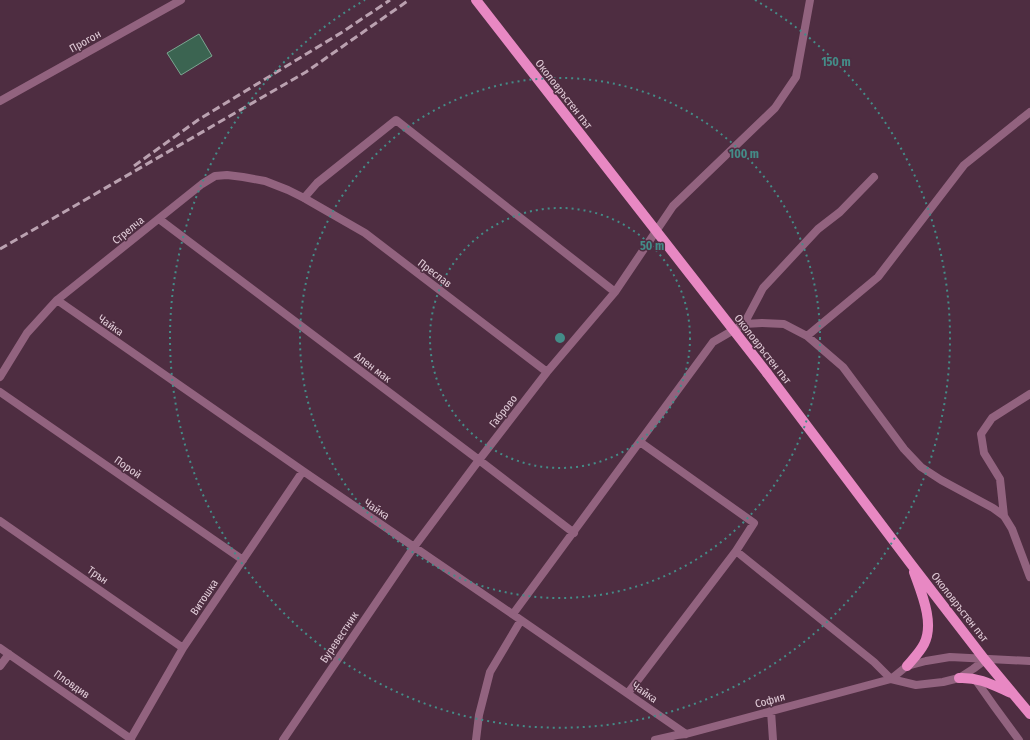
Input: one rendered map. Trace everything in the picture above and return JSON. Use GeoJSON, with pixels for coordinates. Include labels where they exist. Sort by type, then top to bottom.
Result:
{"type":"FeatureCollection","features":[{"type":"Feature","properties":{"kind":"main road","name":"Околовръстен път"},"geometry":{"type":"LineString","coordinates":[[476,0],[767,373],[985,660],[1030,714]]}},
{"type":"Feature","properties":{"kind":"main road"},"geometry":{"type":"LineString","coordinates":[[908,666],[924,643],[928,631],[927,614],[911,564]]}},
{"type":"Feature","properties":{"kind":"main road"},"geometry":{"type":"LineString","coordinates":[[958,678],[968,677],[983,680],[1015,695]]}},
{"type":"Feature","properties":{"kind":"street","name":"Прогон"},"geometry":{"type":"LineString","coordinates":[[0,101],[181,0]]}},
{"type":"Feature","properties":{"kind":"street","name":"Габрово"},"geometry":{"type":"LineString","coordinates":[[414,547],[547,372],[615,292],[673,206],[774,108],[796,77],[810,0]]}},
{"type":"Feature","properties":{"kind":"street"},"geometry":{"type":"LineString","coordinates":[[807,336],[878,277],[964,165],[1030,112]]}},
{"type":"Feature","properties":{"kind":"street"},"geometry":{"type":"LineString","coordinates":[[304,198],[317,183],[396,120],[615,292]]}},
{"type":"Feature","properties":{"kind":"street","name":"Стрелча"},"geometry":{"type":"LineString","coordinates":[[0,377],[27,332],[57,300],[202,184],[216,176],[227,175],[243,177],[265,181],[304,198]]}},
{"type":"Feature","properties":{"kind":"street"},"geometry":{"type":"LineString","coordinates":[[744,324],[763,288],[818,229],[840,212],[874,177]]}},
{"type":"Feature","properties":{"kind":"street","name":"Преслав"},"geometry":{"type":"LineString","coordinates":[[304,198],[365,233],[547,372]]}},
{"type":"Feature","properties":{"kind":"street","name":"Ален мак"},"geometry":{"type":"LineString","coordinates":[[159,219],[574,533]]}},
{"type":"Feature","properties":{"kind":"street","name":"Чайка"},"geometry":{"type":"LineString","coordinates":[[57,300],[686,734]]}},
{"type":"Feature","properties":{"kind":"street"},"geometry":{"type":"LineString","coordinates":[[513,614],[713,342],[744,324],[784,324],[807,336],[829,354],[843,368],[904,449],[921,467],[940,480],[993,508],[1004,516],[1012,529],[1030,577]]}},
{"type":"Feature","properties":{"kind":"street","name":"Порой"},"geometry":{"type":"LineString","coordinates":[[0,392],[243,560]]}},
{"type":"Feature","properties":{"kind":"street"},"geometry":{"type":"LineString","coordinates":[[1004,516],[1000,479],[984,453],[982,434],[992,418],[1030,394]]}},
{"type":"Feature","properties":{"kind":"street"},"geometry":{"type":"LineString","coordinates":[[628,693],[736,551],[754,523],[640,442]]}},
{"type":"Feature","properties":{"kind":"street","name":"Витошка"},"geometry":{"type":"LineString","coordinates":[[130,740],[183,648],[303,471]]}},
{"type":"Feature","properties":{"kind":"street","name":"Трън"},"geometry":{"type":"LineString","coordinates":[[0,521],[183,648]]}},
{"type":"Feature","properties":{"kind":"street","name":"Буревестник"},"geometry":{"type":"LineString","coordinates":[[283,740],[414,547]]}},
{"type":"Feature","properties":{"kind":"street"},"geometry":{"type":"LineString","coordinates":[[736,551],[874,662],[891,679],[916,685],[943,682],[958,678],[985,660]]}},
{"type":"Feature","properties":{"kind":"street"},"geometry":{"type":"LineString","coordinates":[[476,740],[479,715],[490,672],[521,620]]}},
{"type":"Feature","properties":{"kind":"street","name":"Пловдив"},"geometry":{"type":"LineString","coordinates":[[0,648],[130,740]]}},
{"type":"Feature","properties":{"kind":"street"},"geometry":{"type":"LineString","coordinates":[[0,666],[9,654]]}},
{"type":"Feature","properties":{"kind":"street"},"geometry":{"type":"LineString","coordinates":[[891,679],[908,666],[950,657],[1030,662]]}},
{"type":"Feature","properties":{"kind":"street","name":"София"},"geometry":{"type":"LineString","coordinates":[[655,740],[686,734],[891,679]]}},
{"type":"Feature","properties":{"kind":"street"},"geometry":{"type":"LineString","coordinates":[[976,679],[1015,739]]}},
{"type":"Feature","properties":{"kind":"street"},"geometry":{"type":"LineString","coordinates":[[771,711],[773,740]]}},
{"type":"Feature","properties":{"kind":"building"},"geometry":{"type":"Polygon","coordinates":[[[199,34],[212,56],[181,75],[167,53],[199,34]]]}},
{"type":"Feature","properties":{"kind":"railway"},"geometry":{"type":"LineString","coordinates":[[134,166],[198,120],[344,31],[390,0]]}},
{"type":"Feature","properties":{"kind":"railway"},"geometry":{"type":"LineString","coordinates":[[0,249],[306,72],[409,0]]}}]}
